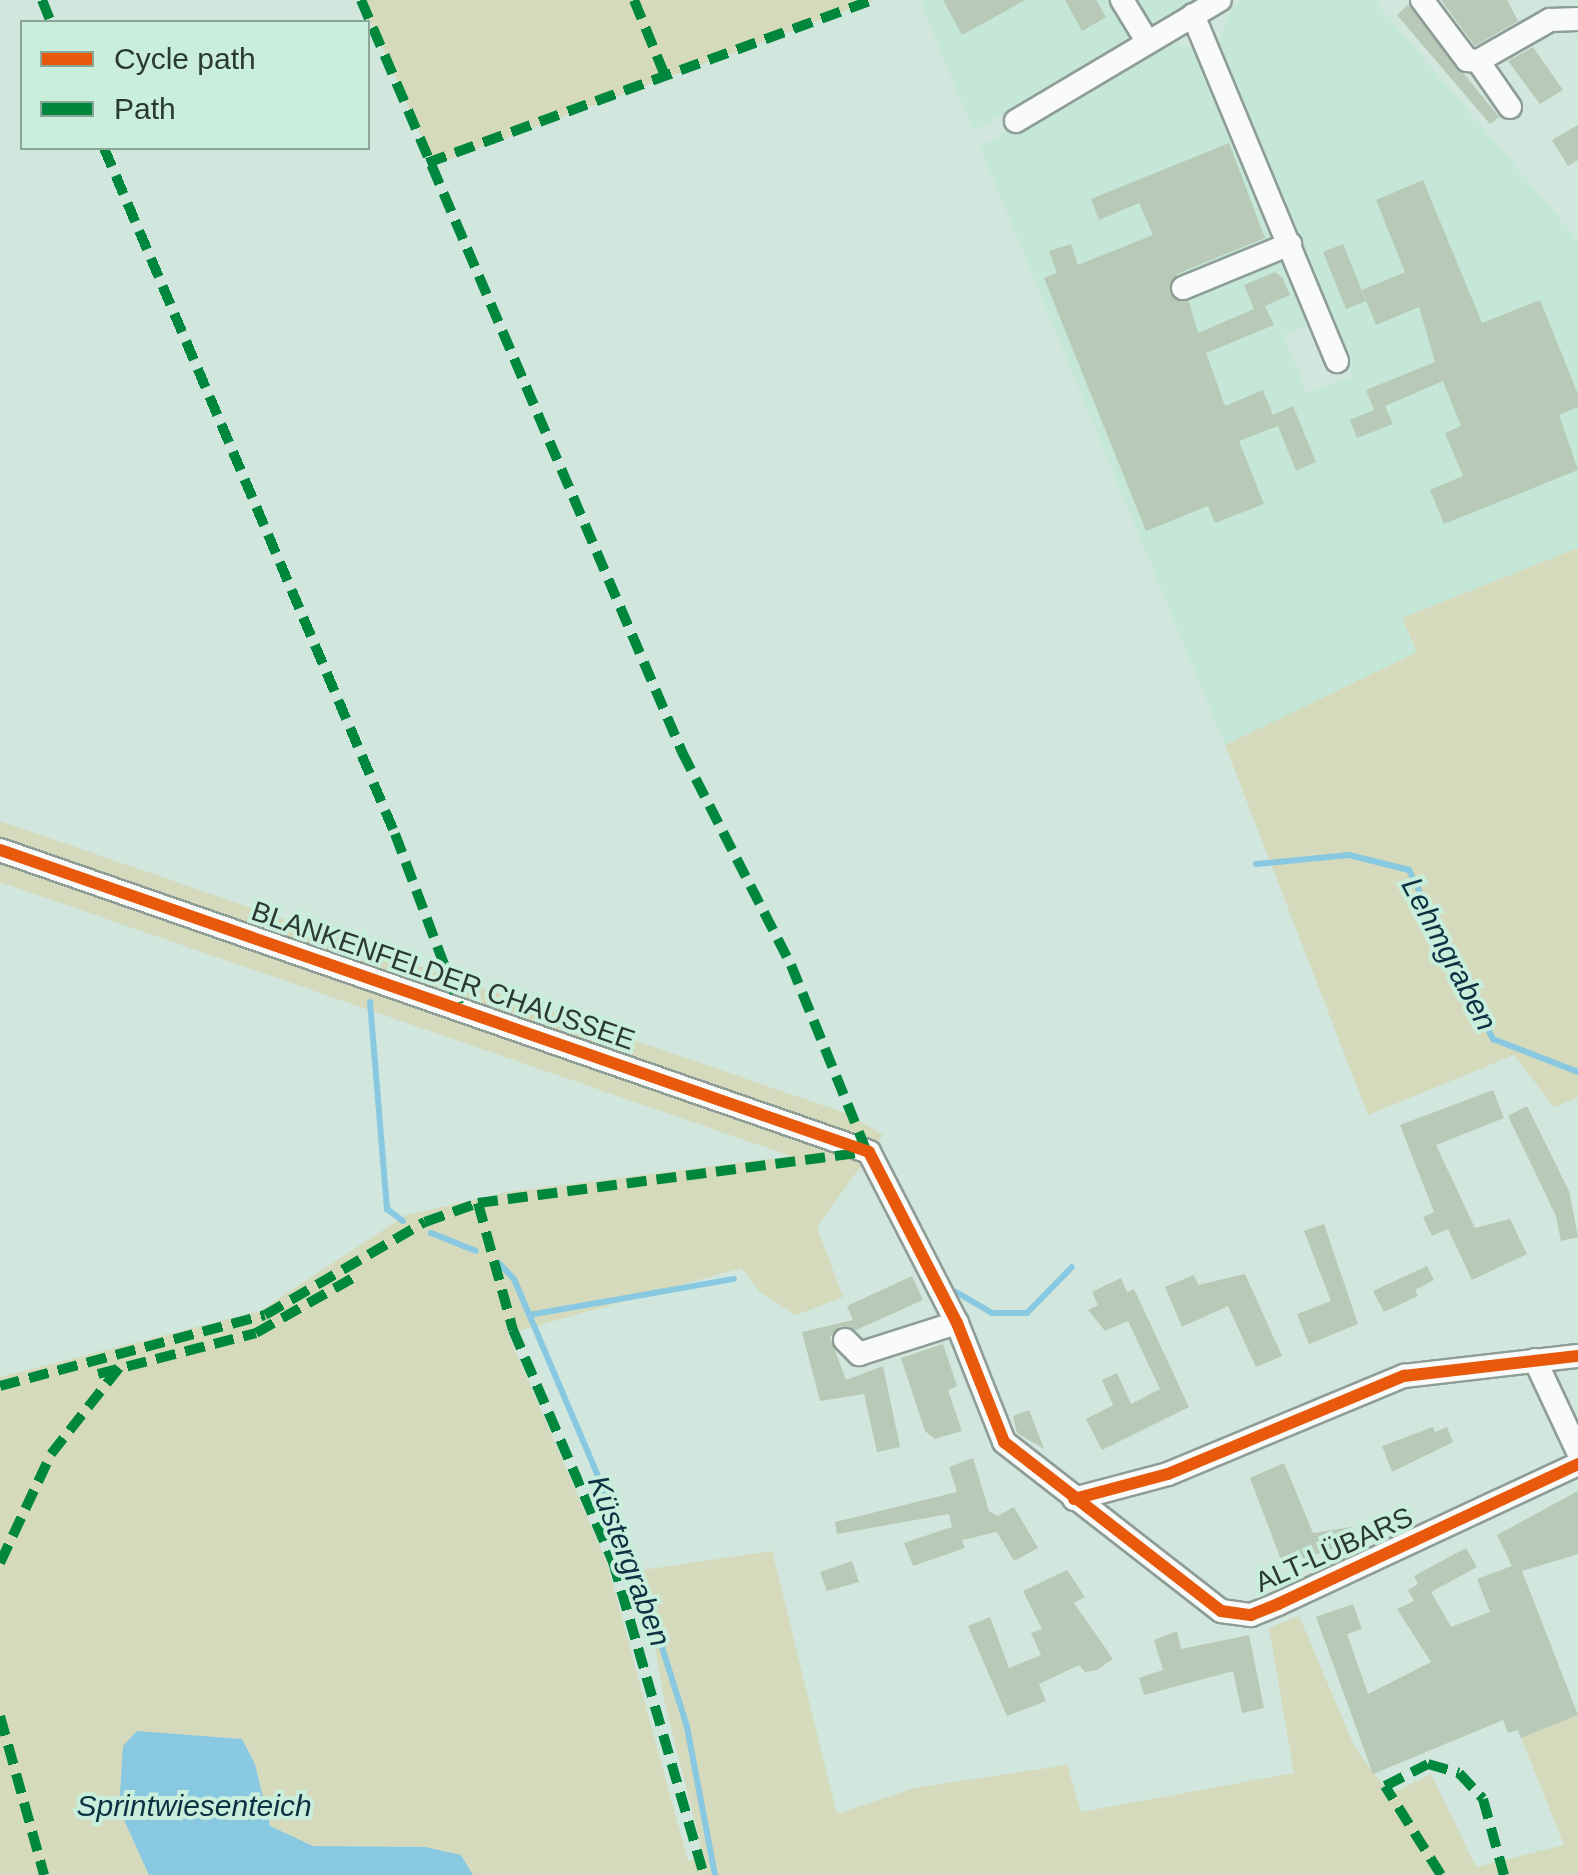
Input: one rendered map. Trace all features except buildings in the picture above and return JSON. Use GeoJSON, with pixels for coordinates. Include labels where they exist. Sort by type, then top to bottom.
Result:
{"type":"FeatureCollection","features":[{"type":"Feature","properties":{"kind":"street"},"geometry":{"type":"LineString","coordinates":[[1122,0],[1147,41]]}},
{"type":"Feature","properties":{"kind":"street"},"geometry":{"type":"LineString","coordinates":[[1016,121],[1220,0]]}},
{"type":"Feature","properties":{"kind":"street"},"geometry":{"type":"LineString","coordinates":[[1422,0],[1467,60],[1478,61],[1550,20],[1578,19]]}},
{"type":"Feature","properties":{"kind":"street"},"geometry":{"type":"LineString","coordinates":[[1193,15],[1337,362]]}},
{"type":"Feature","properties":{"kind":"street"},"geometry":{"type":"LineString","coordinates":[[1478,61],[1510,107]]}},
{"type":"Feature","properties":{"kind":"street"},"geometry":{"type":"LineString","coordinates":[[1182,288],[1290,244]]}},
{"type":"Feature","properties":{"kind":"street","name":"BLANKENFELDER CHAUSSEE"},"geometry":{"type":"LineString","coordinates":[[0,850],[459,1004],[869,1152]]}},
{"type":"Feature","properties":{"kind":"street","name":"ALT-LÜBARS"},"geometry":{"type":"LineString","coordinates":[[869,1152],[957,1323],[1004,1442],[1221,1610],[1251,1614],[1578,1464]]}},
{"type":"Feature","properties":{"kind":"street"},"geometry":{"type":"LineString","coordinates":[[845,1340],[859,1354],[957,1323]]}},
{"type":"Feature","properties":{"kind":"street"},"geometry":{"type":"LineString","coordinates":[[1074,1498],[1168,1474],[1404,1376],[1578,1356]]}},
{"type":"Feature","properties":{"kind":"street"},"geometry":{"type":"LineString","coordinates":[[1534,1360],[1578,1452]]}},
{"type":"Feature","properties":{"kind":"shaded area"},"geometry":{"type":"Polygon","coordinates":[[[361,0],[874,0],[434,165],[361,0]]]}},
{"type":"Feature","properties":{"kind":"shaded area"},"geometry":{"type":"Polygon","coordinates":[[[920,0],[1207,0],[973,131],[920,0]]]}},
{"type":"Feature","properties":{"kind":"shaded area"},"geometry":{"type":"Polygon","coordinates":[[[1242,0],[1374,0],[1578,240],[1578,548],[1402,618],[1417,652],[1225,745],[980,147],[1171,40],[1203,52],[1314,323],[1284,335],[1307,393],[1353,376],[1218,43],[1230,7],[1242,0]]]}},
{"type":"Feature","properties":{"kind":"shaded area"},"geometry":{"type":"Polygon","coordinates":[[[1578,548],[1578,1097],[1554,1107],[1514,1055],[1368,1115],[1225,745],[1417,652],[1402,618],[1578,548]]]}},
{"type":"Feature","properties":{"kind":"shaded area"},"geometry":{"type":"Polygon","coordinates":[[[0,821],[848,1114],[883,1135],[817,1227],[843,1297],[796,1315],[760,1292],[741,1268],[508,1334],[607,1563],[688,1861],[704,1858],[664,1699],[642,1570],[772,1551],[837,1814],[914,1788],[1067,1765],[1081,1812],[1294,1773],[1269,1628],[1299,1616],[1355,1748],[1390,1794],[1431,1774],[1476,1867],[1564,1845],[1521,1738],[1578,1715],[1578,1875],[473,1875],[461,1855],[425,1847],[313,1846],[270,1826],[255,1764],[119,1809],[149,1875],[0,1875],[0,1377],[260,1311],[406,1215],[508,1192],[791,1156],[0,882],[0,821]]]}},
{"type":"Feature","properties":{"kind":"water","name":"Sprintwiesenteich"},"geometry":{"type":"Polygon","coordinates":[[[137,1731],[242,1739],[255,1764],[270,1826],[313,1846],[425,1847],[461,1855],[473,1875],[149,1875],[119,1809],[123,1746],[137,1731]]]}},
{"type":"Feature","properties":{"kind":"waterway","name":"Lehmgraben"},"geometry":{"type":"LineString","coordinates":[[1256,864],[1349,855],[1409,870],[1493,1039],[1578,1072]]}},
{"type":"Feature","properties":{"kind":"waterway","name":"Küstergraben"},"geometry":{"type":"LineString","coordinates":[[370,1002],[387,1209],[403,1221]]}},
{"type":"Feature","properties":{"kind":"waterway","name":"Küstergraben"},"geometry":{"type":"LineString","coordinates":[[431,1233],[476,1251]]}},
{"type":"Feature","properties":{"kind":"waterway","name":"Küstergraben"},"geometry":{"type":"LineString","coordinates":[[499,1263],[514,1279],[637,1568],[687,1727],[715,1875]]}},
{"type":"Feature","properties":{"kind":"waterway"},"geometry":{"type":"LineString","coordinates":[[956,1292],[992,1313],[1027,1313],[1072,1267]]}},
{"type":"Feature","properties":{"kind":"waterway"},"geometry":{"type":"LineString","coordinates":[[529,1315],[734,1279]]}},
{"type":"Feature","properties":{"kind":"marked path"},"geometry":{"type":"LineString","coordinates":[[42,0],[50,20]]}},
{"type":"Feature","properties":{"kind":"marked path"},"geometry":{"type":"LineString","coordinates":[[361,0],[370,20]]}},
{"type":"Feature","properties":{"kind":"marked path"},"geometry":{"type":"LineString","coordinates":[[634,0],[664,73]]}},
{"type":"Feature","properties":{"kind":"marked path"},"geometry":{"type":"LineString","coordinates":[[427,163],[872,0]]}},
{"type":"Feature","properties":{"kind":"marked path"},"geometry":{"type":"LineString","coordinates":[[370,21],[682,752],[791,965],[869,1157]]}},
{"type":"Feature","properties":{"kind":"marked path"},"geometry":{"type":"LineString","coordinates":[[105,150],[395,834],[459,1004]]}},
{"type":"Feature","properties":{"kind":"marked path"},"geometry":{"type":"LineString","coordinates":[[0,1386],[265,1315],[425,1222],[478,1203],[859,1153]]}},
{"type":"Feature","properties":{"kind":"marked path"},"geometry":{"type":"LineString","coordinates":[[478,1203],[513,1330],[613,1562],[704,1875]]}},
{"type":"Feature","properties":{"kind":"marked path"},"geometry":{"type":"LineString","coordinates":[[98,1374],[256,1333],[353,1278]]}},
{"type":"Feature","properties":{"kind":"marked path"},"geometry":{"type":"LineString","coordinates":[[0,1563],[51,1454],[119,1368]]}},
{"type":"Feature","properties":{"kind":"marked path"},"geometry":{"type":"LineString","coordinates":[[0,1716],[44,1875]]}},
{"type":"Feature","properties":{"kind":"marked path"},"geometry":{"type":"LineString","coordinates":[[1441,1875],[1385,1786],[1428,1764],[1459,1773],[1483,1799],[1504,1875]]}},
{"type":"Feature","properties":{"kind":"cycle path"},"geometry":{"type":"LineString","coordinates":[[0,850],[869,1152],[957,1323],[1004,1442],[1221,1611],[1251,1615],[1278,1604],[1578,1464]]}},
{"type":"Feature","properties":{"kind":"cycle path"},"geometry":{"type":"LineString","coordinates":[[1074,1499],[1168,1474],[1404,1376],[1578,1356]]}}]}
